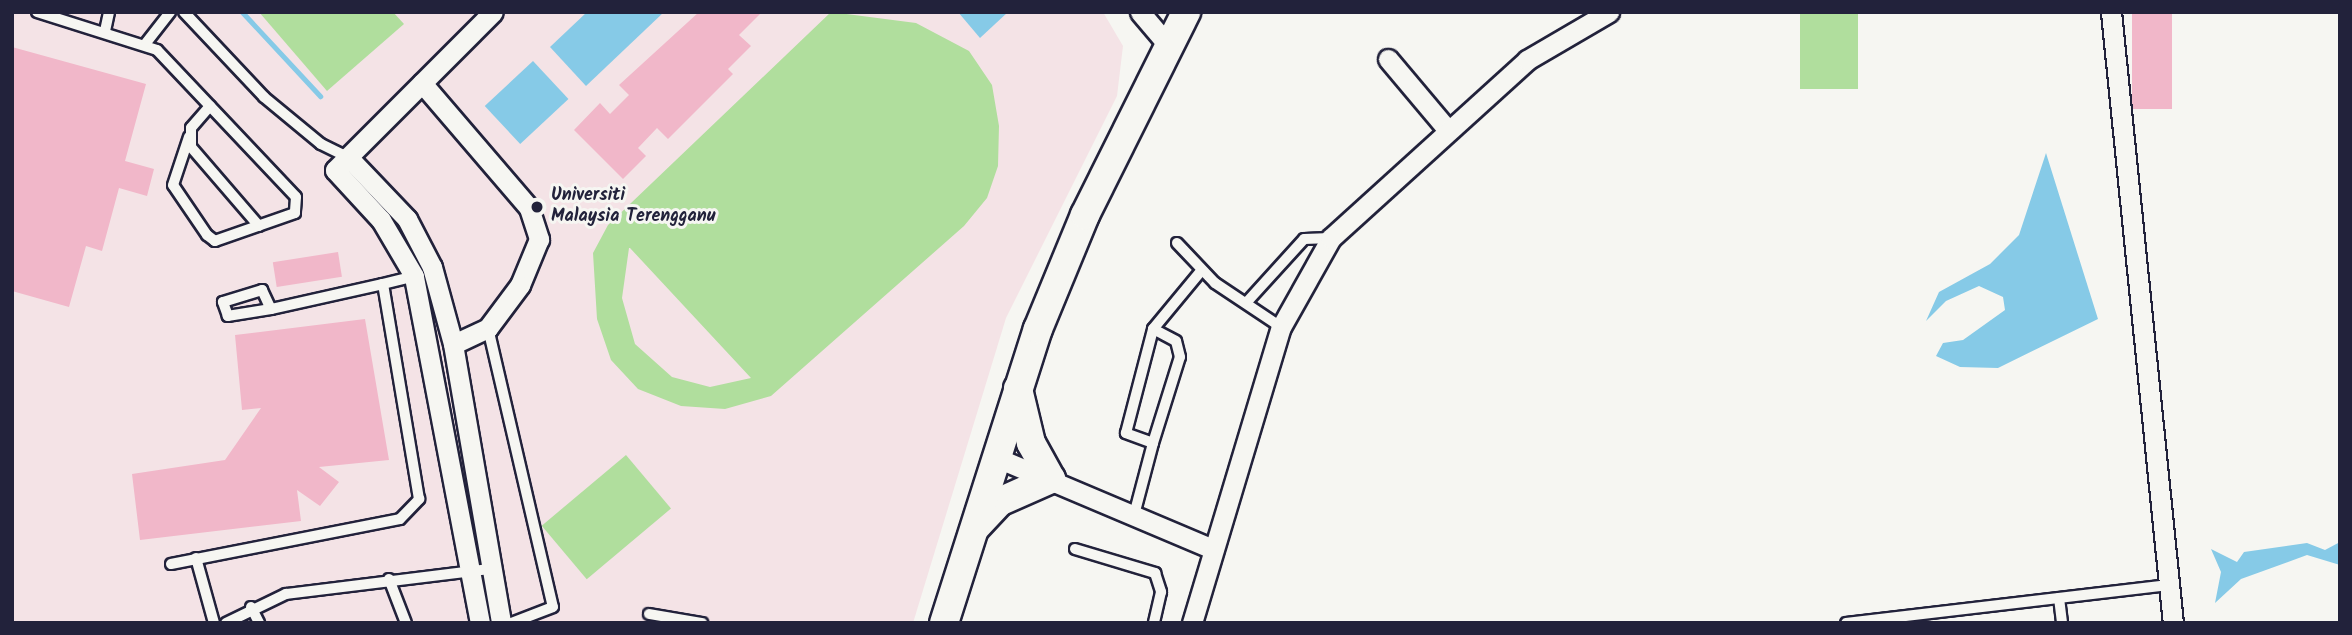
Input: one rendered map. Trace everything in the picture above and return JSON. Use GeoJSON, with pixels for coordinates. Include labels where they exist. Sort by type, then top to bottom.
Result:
{"type":"FeatureCollection","features":[{"type":"Feature","properties":{"kind":"main road"},"geometry":{"type":"LineString","coordinates":[[944,623],[1017,387],[1085,215],[1186,12]]}},
{"type":"Feature","properties":{"kind":"main road"},"geometry":{"type":"LineString","coordinates":[[971,532],[999,502],[1051,479],[1031,443],[1017,387]]}},
{"type":"Feature","properties":{"kind":"street"},"geometry":{"type":"LineString","coordinates":[[342,163],[493,12]]}},
{"type":"Feature","properties":{"kind":"street"},"geometry":{"type":"LineString","coordinates":[[1140,12],[1168,44]]}},
{"type":"Feature","properties":{"kind":"street"},"geometry":{"type":"LineString","coordinates":[[1192,623],[1281,327],[1331,238],[1527,60],[1609,12]]}},
{"type":"Feature","properties":{"kind":"street"},"geometry":{"type":"LineString","coordinates":[[2111,12],[2173,623]]}},
{"type":"Feature","properties":{"kind":"street"},"geometry":{"type":"LineString","coordinates":[[1388,59],[1447,130]]}},
{"type":"Feature","properties":{"kind":"street"},"geometry":{"type":"LineString","coordinates":[[422,83],[529,208],[539,239],[516,290],[488,328],[453,344]]}},
{"type":"Feature","properties":{"kind":"street"},"geometry":{"type":"LineString","coordinates":[[342,163],[381,220],[414,276],[481,569],[501,623]]}},
{"type":"Feature","properties":{"kind":"street"},"geometry":{"type":"LineString","coordinates":[[342,163],[419,239],[453,344],[481,569],[480,623]]}},
{"type":"Feature","properties":{"kind":"street"},"geometry":{"type":"LineString","coordinates":[[995,457],[1213,549]]}},
{"type":"Feature","properties":{"kind":"lane"},"geometry":{"type":"LineString","coordinates":[[37,12],[146,43],[210,106],[296,197],[295,213],[215,241],[207,235],[173,185],[190,136],[210,106]]}},
{"type":"Feature","properties":{"kind":"lane"},"geometry":{"type":"LineString","coordinates":[[105,31],[109,12]]}},
{"type":"Feature","properties":{"kind":"lane"},"geometry":{"type":"LineString","coordinates":[[146,43],[170,12]]}},
{"type":"Feature","properties":{"kind":"lane"},"geometry":{"type":"LineString","coordinates":[[184,12],[264,97],[342,163]]}},
{"type":"Feature","properties":{"kind":"lane"},"geometry":{"type":"LineString","coordinates":[[190,136],[198,160],[259,226]]}},
{"type":"Feature","properties":{"kind":"lane"},"geometry":{"type":"LineString","coordinates":[[321,144],[342,163]]}},
{"type":"Feature","properties":{"kind":"lane"},"geometry":{"type":"LineString","coordinates":[[1246,303],[1304,239],[1331,238]]}},
{"type":"Feature","properties":{"kind":"lane"},"geometry":{"type":"LineString","coordinates":[[1177,243],[1201,271],[1281,327]]}},
{"type":"Feature","properties":{"kind":"lane"},"geometry":{"type":"LineString","coordinates":[[1153,443],[1126,433],[1153,329],[1201,271]]}},
{"type":"Feature","properties":{"kind":"lane"},"geometry":{"type":"LineString","coordinates":[[271,309],[262,290],[223,302],[228,316],[271,309],[414,276]]}},
{"type":"Feature","properties":{"kind":"lane"},"geometry":{"type":"LineString","coordinates":[[172,564],[410,512],[419,499],[383,284]]}},
{"type":"Feature","properties":{"kind":"lane"},"geometry":{"type":"LineString","coordinates":[[488,328],[553,607],[512,623]]}},
{"type":"Feature","properties":{"kind":"lane"},"geometry":{"type":"LineString","coordinates":[[1134,514],[1180,358],[1177,341],[1153,329]]}},
{"type":"Feature","properties":{"kind":"lane"},"geometry":{"type":"LineString","coordinates":[[1074,549],[1155,573],[1161,592],[1154,623]]}},
{"type":"Feature","properties":{"kind":"lane"},"geometry":{"type":"LineString","coordinates":[[196,558],[214,623]]}},
{"type":"Feature","properties":{"kind":"lane"},"geometry":{"type":"LineString","coordinates":[[226,623],[251,607],[286,594],[481,569]]}},
{"type":"Feature","properties":{"kind":"lane"},"geometry":{"type":"LineString","coordinates":[[389,579],[407,623]]}},
{"type":"Feature","properties":{"kind":"lane"},"geometry":{"type":"LineString","coordinates":[[1846,623],[2169,585]]}},
{"type":"Feature","properties":{"kind":"lane"},"geometry":{"type":"LineString","coordinates":[[2059,598],[2062,623]]}},
{"type":"Feature","properties":{"kind":"lane"},"geometry":{"type":"LineString","coordinates":[[251,607],[260,623]]}},
{"type":"Feature","properties":{"kind":"lane"},"geometry":{"type":"LineString","coordinates":[[649,614],[702,623]]}},
{"type":"Feature","properties":{"kind":"shaded area","name":"Universiti Malaysia Terengganu"},"geometry":{"type":"Polygon","coordinates":[[[12,12],[1103,12],[1123,46],[1117,96],[1006,318],[913,623],[12,623],[12,12]]]}},
{"type":"Feature","properties":{"kind":"green space"},"geometry":{"type":"Polygon","coordinates":[[[259,12],[393,12],[404,24],[327,91],[259,12]]]}},
{"type":"Feature","properties":{"kind":"green space"},"geometry":{"type":"Polygon","coordinates":[[[831,12],[916,23],[969,51],[992,85],[999,126],[998,166],[987,198],[964,226],[771,396],[725,409],[681,406],[638,389],[611,360],[597,319],[593,253],[608,225],[831,12]],[[630,248],[622,298],[635,344],[672,377],[710,387],[751,378],[630,248]]]}},
{"type":"Feature","properties":{"kind":"green space"},"geometry":{"type":"Polygon","coordinates":[[[1800,12],[1858,12],[1858,89],[1800,89],[1800,12]]]}},
{"type":"Feature","properties":{"kind":"green space"},"geometry":{"type":"Polygon","coordinates":[[[626,455],[671,509],[587,579],[542,526],[626,455]]]}},
{"type":"Feature","properties":{"kind":"water"},"geometry":{"type":"Polygon","coordinates":[[[587,12],[664,12],[586,86],[550,47],[587,12]]]}},
{"type":"Feature","properties":{"kind":"water"},"geometry":{"type":"Polygon","coordinates":[[[958,12],[1008,12],[980,38],[958,12]]]}},
{"type":"Feature","properties":{"kind":"water"},"geometry":{"type":"Polygon","coordinates":[[[533,61],[568,99],[520,144],[485,106],[533,61]]]}},
{"type":"Feature","properties":{"kind":"water"},"geometry":{"type":"Polygon","coordinates":[[[2046,153],[2098,319],[1998,368],[1960,367],[1936,356],[1943,343],[1963,340],[2005,310],[2003,297],[1979,286],[1946,301],[1926,321],[1939,292],[1990,264],[2019,235],[2046,153]]]}},
{"type":"Feature","properties":{"kind":"water"},"geometry":{"type":"Polygon","coordinates":[[[2340,542],[2340,565],[2307,555],[2241,579],[2215,603],[2221,572],[2211,549],[2237,562],[2244,552],[2307,543],[2325,550],[2340,542]]]}},
{"type":"Feature","properties":{"kind":"building"},"geometry":{"type":"Polygon","coordinates":[[[699,12],[762,12],[739,35],[751,46],[728,69],[733,74],[668,139],[657,128],[638,148],[646,156],[623,179],[574,130],[600,103],[610,114],[629,95],[619,85],[699,12]]]}},
{"type":"Feature","properties":{"kind":"building"},"geometry":{"type":"Polygon","coordinates":[[[2132,12],[2172,12],[2172,109],[2132,109],[2132,12]]]}},
{"type":"Feature","properties":{"kind":"building"},"geometry":{"type":"Polygon","coordinates":[[[12,47],[146,84],[125,161],[154,169],[147,196],[119,188],[102,251],[86,246],[69,307],[12,291],[12,47]]]}},
{"type":"Feature","properties":{"kind":"building"},"geometry":{"type":"Polygon","coordinates":[[[338,252],[342,277],[277,287],[273,262],[338,252]]]}},
{"type":"Feature","properties":{"kind":"building"},"geometry":{"type":"Polygon","coordinates":[[[365,319],[389,460],[319,467],[339,482],[320,506],[297,490],[301,521],[140,540],[132,474],[225,460],[261,408],[242,410],[235,335],[365,319]]]}},
{"type":"Feature","properties":{"kind":"waterway"},"geometry":{"type":"LineString","coordinates":[[242,12],[320,96]]}},
{"type":"Feature","properties":{"kind":"place","name":"Universiti Malaysia Terengganu"},"geometry":{"type":"Point","coordinates":[537,207]}}]}
